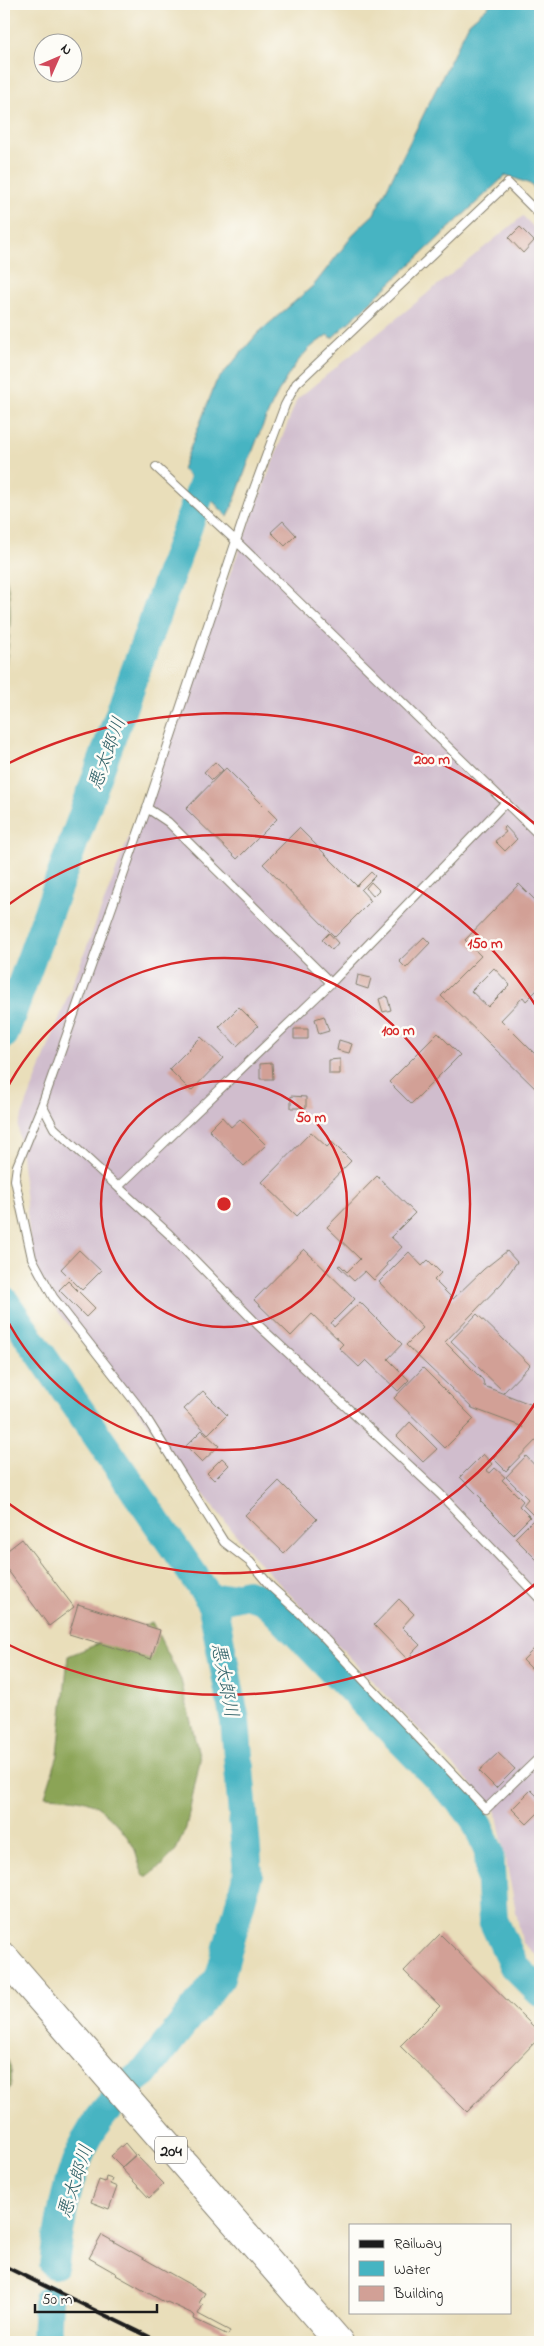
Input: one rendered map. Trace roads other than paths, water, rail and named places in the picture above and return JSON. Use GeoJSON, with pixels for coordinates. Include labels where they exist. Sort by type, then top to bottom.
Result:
{"type":"FeatureCollection","features":[{"type":"Feature","properties":{"kind":"highway","name":"204"},"geometry":{"type":"LineString","coordinates":[[4,1958],[339,2342]]}},
{"type":"Feature","properties":{"kind":"lane"},"geometry":{"type":"LineString","coordinates":[[540,214],[508,183],[296,384],[285,405],[236,541],[147,808],[42,1105],[17,1166],[15,1180],[32,1258],[53,1297],[142,1411],[224,1542],[250,1562],[271,1587],[302,1615],[486,1809],[540,1757]]}},
{"type":"Feature","properties":{"kind":"lane"},"geometry":{"type":"LineString","coordinates":[[156,467],[236,541],[540,836]]}},
{"type":"Feature","properties":{"kind":"lane"},"geometry":{"type":"LineString","coordinates":[[119,1186],[331,983],[506,802]]}},
{"type":"Feature","properties":{"kind":"lane"},"geometry":{"type":"LineString","coordinates":[[147,808],[168,822],[331,983]]}},
{"type":"Feature","properties":{"kind":"lane"},"geometry":{"type":"LineString","coordinates":[[42,1105],[54,1128],[119,1186],[257,1324],[440,1494],[540,1599]]}},
{"type":"Feature","properties":{"kind":"water"},"geometry":{"type":"Polygon","coordinates":[[[491,4],[540,4],[540,194],[530,184],[506,175],[332,338],[327,335],[309,349],[295,365],[272,405],[228,517],[182,469],[216,382],[258,333],[314,285],[357,230],[374,214],[469,23],[491,4]]]}},
{"type":"Feature","properties":{"kind":"waterway","name":"悪太郎川"},"geometry":{"type":"LineString","coordinates":[[4,1034],[207,473]]}},
{"type":"Feature","properties":{"kind":"waterway","name":"悪太郎川"},"geometry":{"type":"LineString","coordinates":[[4,1301],[212,1602],[235,1721],[248,1874],[220,1977],[145,2072],[128,2085]]}},
{"type":"Feature","properties":{"kind":"waterway"},"geometry":{"type":"LineString","coordinates":[[212,1602],[247,1594],[266,1601],[465,1806],[475,1819],[489,1852],[493,1920],[514,1966],[540,1992]]}},
{"type":"Feature","properties":{"kind":"waterway","name":"悪太郎川"},"geometry":{"type":"LineString","coordinates":[[54,2264],[65,2200],[77,2159],[97,2122],[111,2105]]}},
{"type":"Feature","properties":{"kind":"waterway","name":"悪太郎川"},"geometry":{"type":"LineString","coordinates":[[46,2342],[48,2300]]}},
{"type":"Feature","properties":{"kind":"railway"},"geometry":{"type":"LineString","coordinates":[[4,2266],[160,2342]]}}]}
